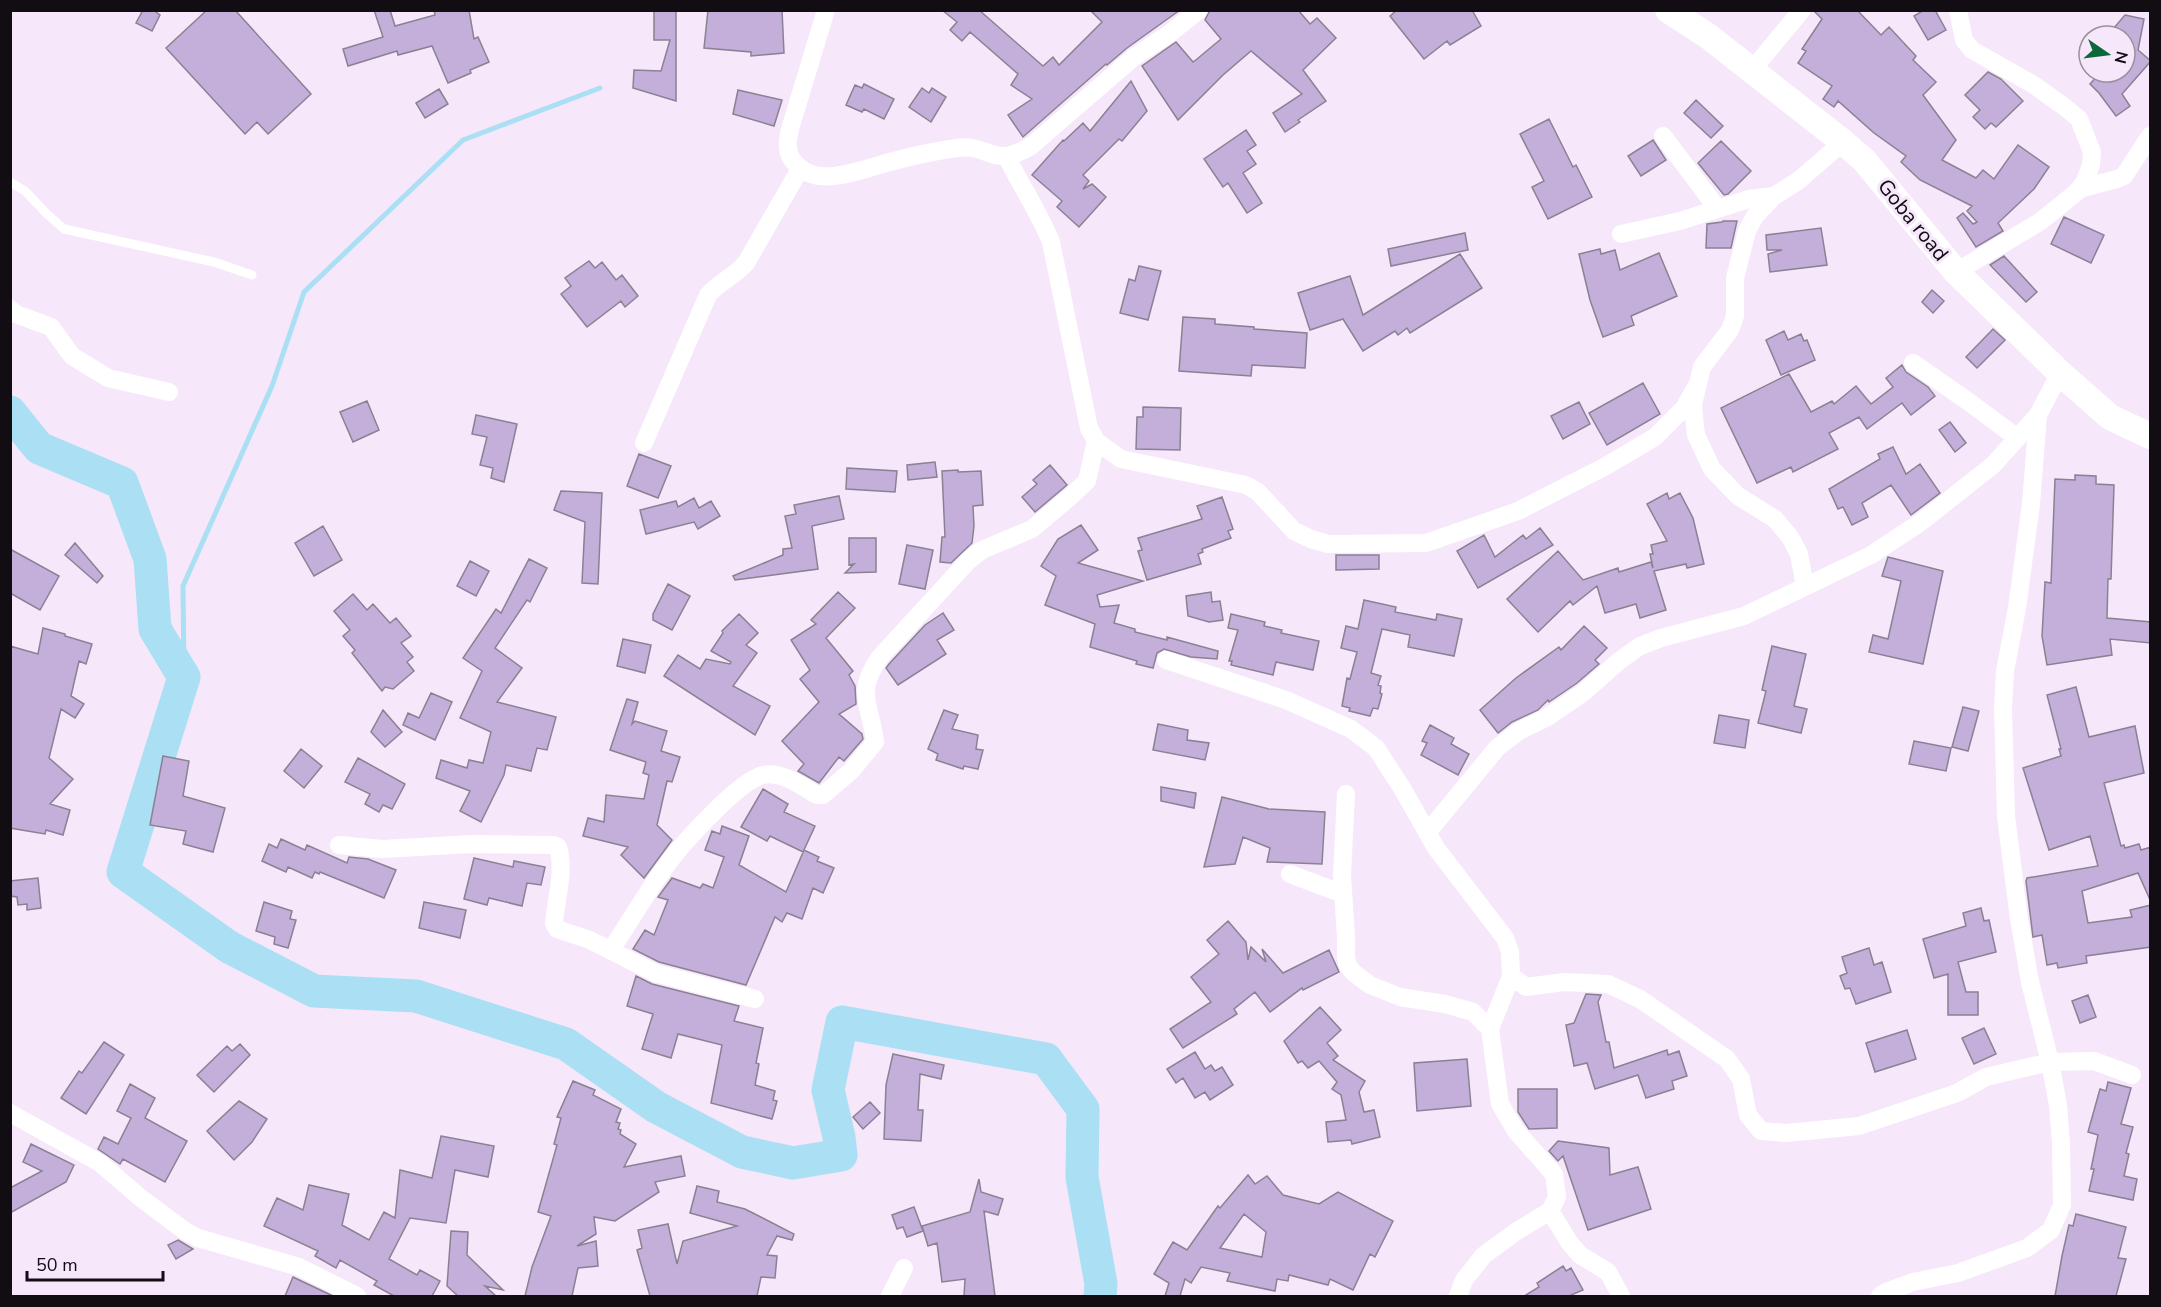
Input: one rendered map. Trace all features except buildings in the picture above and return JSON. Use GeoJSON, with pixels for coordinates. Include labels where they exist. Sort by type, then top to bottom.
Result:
{"type":"FeatureCollection","features":[{"type":"Feature","properties":{"kind":"main road","name":"Goba road"},"geometry":{"type":"LineString","coordinates":[[1668,10],[1708,36],[1864,160],[1956,272],[2060,373],[2110,417],[2151,436]]}},
{"type":"Feature","properties":{"kind":"street"},"geometry":{"type":"LineString","coordinates":[[826,10],[790,129],[788,149],[791,159],[800,169],[817,176],[833,177],[960,147],[972,148],[1002,158],[1018,153],[1030,146],[1134,57],[1169,34],[1198,10]]}},
{"type":"Feature","properties":{"kind":"street"},"geometry":{"type":"LineString","coordinates":[[1752,70],[1802,10]]}},
{"type":"Feature","properties":{"kind":"street"},"geometry":{"type":"LineString","coordinates":[[1956,272],[2041,221],[2079,189],[2091,165],[2092,152],[2079,119],[2034,85],[1972,50],[1964,40],[1958,10]]}},
{"type":"Feature","properties":{"kind":"street"},"geometry":{"type":"LineString","coordinates":[[1663,136],[1717,208]]}},
{"type":"Feature","properties":{"kind":"street"},"geometry":{"type":"LineString","coordinates":[[2079,189],[2124,176],[2151,136]]}},
{"type":"Feature","properties":{"kind":"street"},"geometry":{"type":"LineString","coordinates":[[1805,586],[1799,554],[1783,527],[1775,519],[1738,496],[1724,483],[1707,460],[1696,435],[1694,417],[1696,387],[1702,367],[1730,330],[1735,316],[1735,278],[1747,231],[1755,216],[1774,196],[1798,181],[1843,142]]}},
{"type":"Feature","properties":{"kind":"street"},"geometry":{"type":"LineString","coordinates":[[1007,157],[1025,194],[1040,215],[1051,242],[1089,428],[1096,441],[1121,459],[1246,485],[1258,492],[1294,531],[1311,539],[1328,544],[1426,543],[1518,511],[1605,466],[1656,436],[1684,408],[1696,387]]}},
{"type":"Feature","properties":{"kind":"street"},"geometry":{"type":"LineString","coordinates":[[644,443],[708,295],[746,263],[800,169]]}},
{"type":"Feature","properties":{"kind":"street"},"geometry":{"type":"LineString","coordinates":[[1621,234],[1680,221],[1749,199],[1774,196]]}},
{"type":"Feature","properties":{"kind":"street"},"geometry":{"type":"LineString","coordinates":[[10,309],[15,314],[51,327],[72,356],[108,378],[169,392]]}},
{"type":"Feature","properties":{"kind":"street"},"geometry":{"type":"LineString","coordinates":[[1913,363],[2016,437]]}},
{"type":"Feature","properties":{"kind":"street"},"geometry":{"type":"LineString","coordinates":[[1427,833],[1497,748],[1509,737],[1546,718],[1584,692],[1641,646],[1661,638],[1744,616],[1870,555],[1921,522],[1993,465],[2038,415],[2060,373]]}},
{"type":"Feature","properties":{"kind":"street"},"geometry":{"type":"LineString","coordinates":[[1880,1296],[1913,1282],[1958,1273],[2027,1248],[2051,1230],[2062,1205],[2058,1105],[2030,981],[2006,816],[2003,708],[2005,671],[2017,608],[2031,504],[2038,415]]}},
{"type":"Feature","properties":{"kind":"street"},"geometry":{"type":"LineString","coordinates":[[611,950],[664,868],[725,802],[744,785],[761,775],[779,775],[817,795],[823,795],[851,771],[875,742],[865,695],[870,673],[880,657],[969,560],[982,550],[1032,529],[1083,485],[1089,475],[1096,441]]}},
{"type":"Feature","properties":{"kind":"street"},"geometry":{"type":"LineString","coordinates":[[1166,660],[1286,700],[1351,729],[1376,748],[1436,848],[1505,938],[1510,952],[1511,976],[1490,1029],[1500,1104],[1516,1131],[1554,1174],[1557,1197],[1550,1211],[1517,1231],[1484,1256],[1464,1280],[1458,1296]]}},
{"type":"Feature","properties":{"kind":"street"},"geometry":{"type":"LineString","coordinates":[[1346,794],[1342,874],[1348,966],[1370,985],[1400,997],[1445,1004],[1473,1012],[1490,1029]]}},
{"type":"Feature","properties":{"kind":"street"},"geometry":{"type":"LineString","coordinates":[[339,844],[382,849],[472,844],[538,843],[554,845],[558,847],[559,853],[554,923],[557,929],[611,950],[656,973],[755,999]]}},
{"type":"Feature","properties":{"kind":"street"},"geometry":{"type":"LineString","coordinates":[[1290,874],[1343,894]]}},
{"type":"Feature","properties":{"kind":"street"},"geometry":{"type":"LineString","coordinates":[[1511,976],[1526,987],[1564,982],[1608,984],[1640,999],[1727,1059],[1741,1078],[1748,1115],[1761,1131],[1785,1133],[1859,1126],[1957,1093],[1986,1077],[2050,1062],[2094,1061],[2132,1075]]}},
{"type":"Feature","properties":{"kind":"street"},"geometry":{"type":"LineString","coordinates":[[10,1113],[100,1163],[142,1199],[198,1238],[299,1267],[357,1296]]}},
{"type":"Feature","properties":{"kind":"street"},"geometry":{"type":"LineString","coordinates":[[1550,1211],[1580,1255],[1608,1272],[1621,1296]]}},
{"type":"Feature","properties":{"kind":"street"},"geometry":{"type":"LineString","coordinates":[[890,1296],[904,1268]]}},
{"type":"Feature","properties":{"kind":"lane"},"geometry":{"type":"LineString","coordinates":[[10,182],[25,191],[46,214],[64,229],[214,262],[252,274]]}},
{"type":"Feature","properties":{"kind":"waterway"},"geometry":{"type":"LineString","coordinates":[[184,677],[183,586],[272,386],[304,292],[463,140],[600,88]]}},
{"type":"Feature","properties":{"kind":"waterway"},"geometry":{"type":"LineString","coordinates":[[10,412],[39,448],[122,483],[150,559],[155,629],[184,677],[123,872],[229,947],[314,991],[416,996],[566,1044],[656,1107],[742,1152],[793,1163],[841,1155],[828,1090],[842,1022],[1046,1059],[1083,1109],[1082,1177],[1101,1284],[1100,1296]]}}]}
